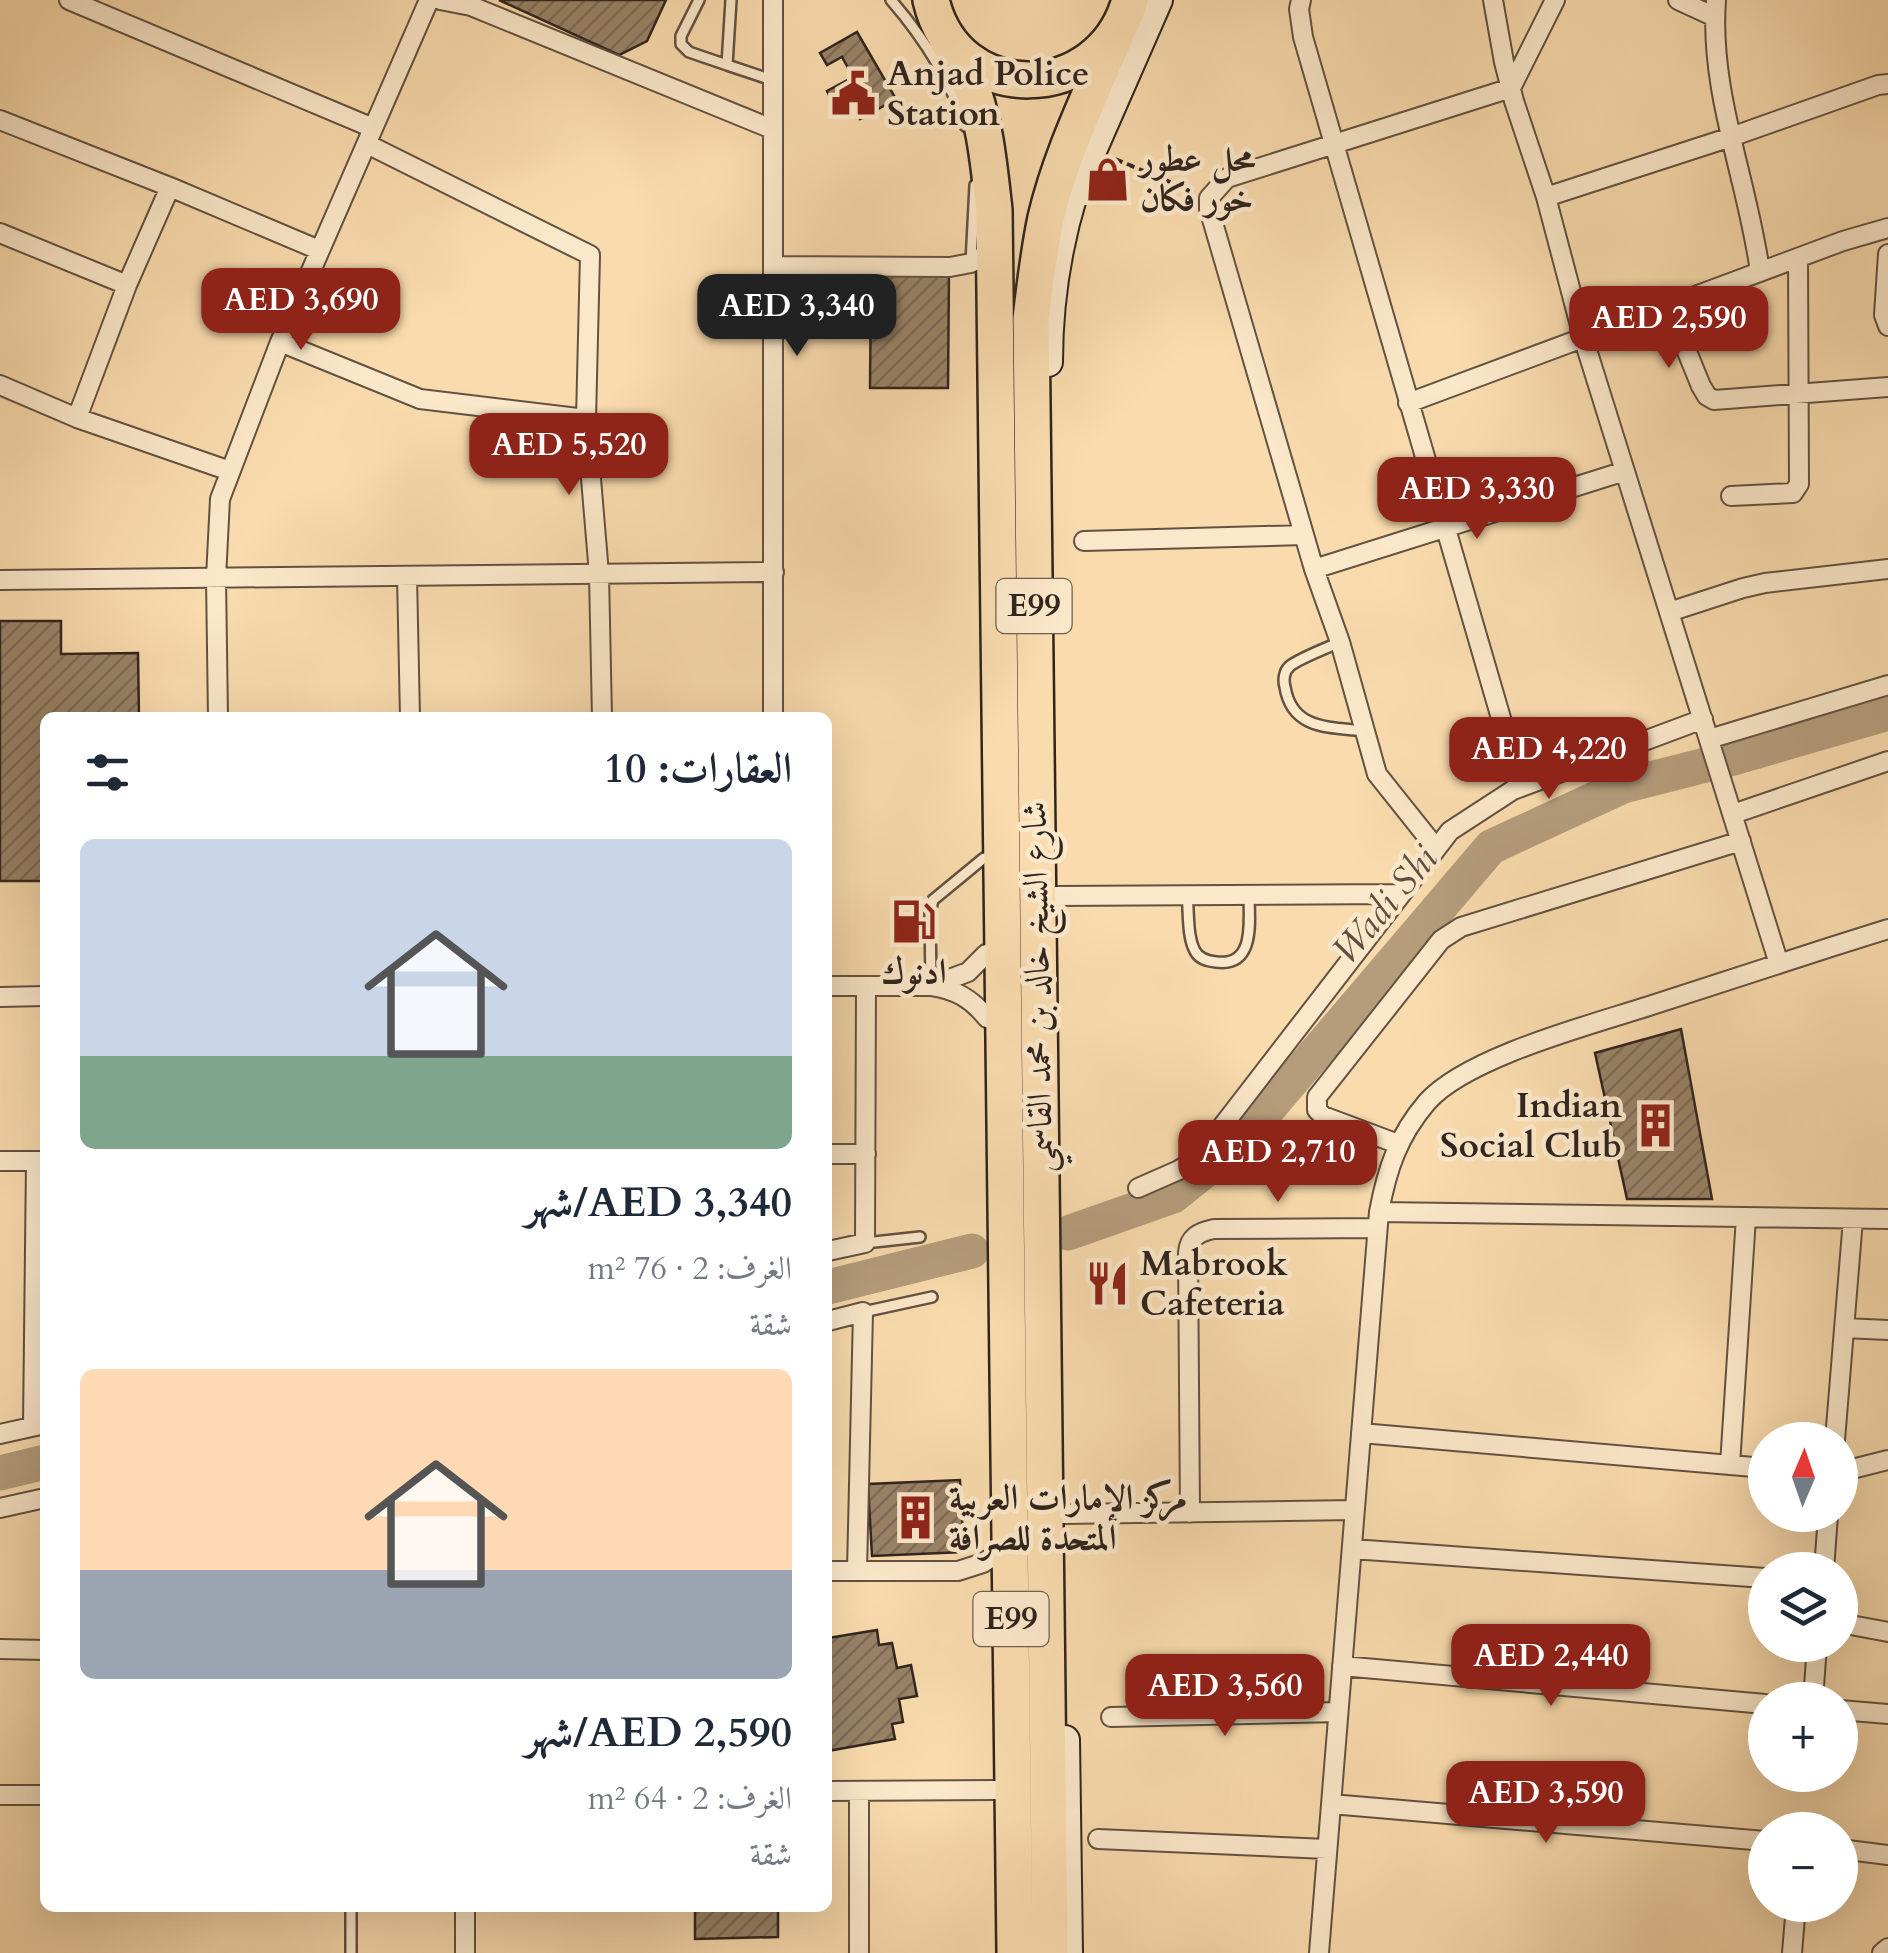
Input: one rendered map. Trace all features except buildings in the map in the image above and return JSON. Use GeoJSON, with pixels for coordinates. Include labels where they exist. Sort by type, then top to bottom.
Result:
{"type":"FeatureCollection","features":[{"type":"Feature","properties":{"kind":"highway","name":"شارع الشيخ خالد بن محمد القاسمي"},"geometry":{"type":"LineString","coordinates":[[1015,1953],[1008,1842],[1024,1286],[1040,1191],[1047,1004],[1040,443],[1032,319],[1037,267],[1056,218],[1062,166],[1130,0]]}},
{"type":"Feature","properties":{"kind":"highway","name":"شارع الشيخ خالد بن محمد القاسمي"},"geometry":{"type":"LineString","coordinates":[[933,13],[968,80],[989,166],[997,1148],[1024,1286],[1058,1886],[1050,1953]]}},
{"type":"Feature","properties":{"kind":"highway"},"geometry":{"type":"LineString","coordinates":[[933,13],[965,58],[990,72],[1017,80],[1046,80],[1073,72],[1098,56],[1116,34]]}},
{"type":"Feature","properties":{"kind":"highway"},"geometry":{"type":"LineString","coordinates":[[1008,1842],[1028,1895],[1029,1953]]}},
{"type":"Feature","properties":{"kind":"street"},"geometry":{"type":"LineString","coordinates":[[218,712],[216,578],[220,499],[280,342],[429,0]]}},
{"type":"Feature","properties":{"kind":"street"},"geometry":{"type":"LineString","coordinates":[[440,0],[472,6],[772,130]]}},
{"type":"Feature","properties":{"kind":"street"},"geometry":{"type":"LineString","coordinates":[[774,0],[774,712]]}},
{"type":"Feature","properties":{"kind":"street"},"geometry":{"type":"LineString","coordinates":[[1056,218],[1073,194],[1158,0]]}},
{"type":"Feature","properties":{"kind":"street"},"geometry":{"type":"LineString","coordinates":[[1301,0],[1302,37],[1520,788]]}},
{"type":"Feature","properties":{"kind":"street"},"geometry":{"type":"LineString","coordinates":[[1493,0],[1511,88],[1546,197],[1583,337],[1778,964]]}},
{"type":"Feature","properties":{"kind":"street"},"geometry":{"type":"LineString","coordinates":[[1436,848],[1377,774],[1208,198],[1227,178],[1511,88],[1556,0]]}},
{"type":"Feature","properties":{"kind":"street"},"geometry":{"type":"LineString","coordinates":[[1678,0],[1716,8],[1718,62],[1760,272]]}},
{"type":"Feature","properties":{"kind":"street"},"geometry":{"type":"LineString","coordinates":[[73,1],[370,136],[590,254],[586,419],[599,574],[602,712]]}},
{"type":"Feature","properties":{"kind":"street"},"geometry":{"type":"LineString","coordinates":[[1546,197],[1888,84]]}},
{"type":"Feature","properties":{"kind":"street"},"geometry":{"type":"LineString","coordinates":[[0,120],[319,250]]}},
{"type":"Feature","properties":{"kind":"street"},"geometry":{"type":"LineString","coordinates":[[77,418],[127,285],[170,187]]}},
{"type":"Feature","properties":{"kind":"street"},"geometry":{"type":"LineString","coordinates":[[1408,403],[1668,305],[1888,228]]}},
{"type":"Feature","properties":{"kind":"street"},"geometry":{"type":"LineString","coordinates":[[0,233],[127,285]]}},
{"type":"Feature","properties":{"kind":"street"},"geometry":{"type":"LineString","coordinates":[[1888,254],[1884,315],[1888,326]]}},
{"type":"Feature","properties":{"kind":"street"},"geometry":{"type":"LineString","coordinates":[[1731,496],[1793,492],[1798,488],[1798,258]]}},
{"type":"Feature","properties":{"kind":"street"},"geometry":{"type":"LineString","coordinates":[[773,266],[987,264]]}},
{"type":"Feature","properties":{"kind":"street"},"geometry":{"type":"LineString","coordinates":[[1668,305],[1706,396],[1723,401],[1888,387]]}},
{"type":"Feature","properties":{"kind":"street"},"geometry":{"type":"LineString","coordinates":[[280,342],[420,399],[586,419]]}},
{"type":"Feature","properties":{"kind":"street"},"geometry":{"type":"LineString","coordinates":[[0,386],[77,418],[230,471]]}},
{"type":"Feature","properties":{"kind":"street"},"geometry":{"type":"LineString","coordinates":[[1040,443],[1054,896],[1047,1004],[1062,1514],[1058,1886],[1068,1953]]}},
{"type":"Feature","properties":{"kind":"street"},"geometry":{"type":"LineString","coordinates":[[1314,569],[1625,470]]}},
{"type":"Feature","properties":{"kind":"street"},"geometry":{"type":"LineString","coordinates":[[1084,541],[1304,534]]}},
{"type":"Feature","properties":{"kind":"street"},"geometry":{"type":"LineString","coordinates":[[1670,612],[1766,583],[1888,570]]}},
{"type":"Feature","properties":{"kind":"street"},"geometry":{"type":"LineString","coordinates":[[0,580],[774,572]]}},
{"type":"Feature","properties":{"kind":"street"},"geometry":{"type":"LineString","coordinates":[[407,576],[410,712]]}},
{"type":"Feature","properties":{"kind":"street"},"geometry":{"type":"LineString","coordinates":[[1709,739],[1888,685]]}},
{"type":"Feature","properties":{"kind":"street"},"geometry":{"type":"LineString","coordinates":[[991,694],[984,858],[987,1018],[997,1148],[996,1790],[1008,1842],[1000,1953]]}},
{"type":"Feature","properties":{"kind":"street"},"geometry":{"type":"LineString","coordinates":[[1138,1188],[1197,1159],[1450,831],[1520,788],[1703,719]]}},
{"type":"Feature","properties":{"kind":"street"},"geometry":{"type":"LineString","coordinates":[[1730,806],[1888,761]]}},
{"type":"Feature","properties":{"kind":"street"},"geometry":{"type":"LineString","coordinates":[[1398,1144],[1323,1116],[1317,1110],[1317,1097],[1442,940],[1461,927],[1741,841]]}},
{"type":"Feature","properties":{"kind":"street"},"geometry":{"type":"LineString","coordinates":[[1054,896],[1399,894]]}},
{"type":"Feature","properties":{"kind":"street"},"geometry":{"type":"LineString","coordinates":[[1319,1953],[1378,1220],[1386,1174],[1398,1144],[1429,1100],[1457,1078],[1499,1058],[1555,1036],[1888,929]]}},
{"type":"Feature","properties":{"kind":"street"},"geometry":{"type":"LineString","coordinates":[[832,986],[931,986],[968,972],[986,954]]}},
{"type":"Feature","properties":{"kind":"street"},"geometry":{"type":"LineString","coordinates":[[832,1250],[865,1243],[866,986]]}},
{"type":"Feature","properties":{"kind":"street"},"geometry":{"type":"LineString","coordinates":[[931,986],[957,992],[987,1018]]}},
{"type":"Feature","properties":{"kind":"street"},"geometry":{"type":"LineString","coordinates":[[0,996],[40,996]]}},
{"type":"Feature","properties":{"kind":"street"},"geometry":{"type":"LineString","coordinates":[[832,1154],[866,1154]]}},
{"type":"Feature","properties":{"kind":"street"},"geometry":{"type":"LineString","coordinates":[[0,1162],[40,1161]]}},
{"type":"Feature","properties":{"kind":"street"},"geometry":{"type":"LineString","coordinates":[[1730,1465],[1746,1217]]}},
{"type":"Feature","properties":{"kind":"street"},"geometry":{"type":"LineString","coordinates":[[1836,1422],[1853,1219]]}},
{"type":"Feature","properties":{"kind":"street"},"geometry":{"type":"LineString","coordinates":[[1190,1512],[1188,1245],[1202,1231],[1378,1220],[1888,1219]]}},
{"type":"Feature","properties":{"kind":"street"},"geometry":{"type":"LineString","coordinates":[[0,1434],[39,1425],[40,1293]]}},
{"type":"Feature","properties":{"kind":"street"},"geometry":{"type":"LineString","coordinates":[[832,1319],[863,1312],[857,1572]]}},
{"type":"Feature","properties":{"kind":"street"},"geometry":{"type":"LineString","coordinates":[[1844,1328],[1888,1330]]}},
{"type":"Feature","properties":{"kind":"street"},"geometry":{"type":"LineString","coordinates":[[1361,1432],[1748,1467]]}},
{"type":"Feature","properties":{"kind":"street"},"geometry":{"type":"LineString","coordinates":[[1858,1468],[1888,1460]]}},
{"type":"Feature","properties":{"kind":"street"},"geometry":{"type":"LineString","coordinates":[[0,1508],[40,1499]]}},
{"type":"Feature","properties":{"kind":"street"},"geometry":{"type":"LineString","coordinates":[[1062,1514],[1354,1510]]}},
{"type":"Feature","properties":{"kind":"street"},"geometry":{"type":"LineString","coordinates":[[1352,1548],[1748,1577]]}},
{"type":"Feature","properties":{"kind":"street"},"geometry":{"type":"LineString","coordinates":[[832,1571],[958,1572],[994,1556]]}},
{"type":"Feature","properties":{"kind":"street"},"geometry":{"type":"LineString","coordinates":[[1858,1626],[1888,1632]]}},
{"type":"Feature","properties":{"kind":"street"},"geometry":{"type":"LineString","coordinates":[[0,1650],[40,1650]]}},
{"type":"Feature","properties":{"kind":"street"},"geometry":{"type":"LineString","coordinates":[[1342,1666],[1748,1702]]}},
{"type":"Feature","properties":{"kind":"street"},"geometry":{"type":"LineString","coordinates":[[1111,1718],[1338,1712]]}},
{"type":"Feature","properties":{"kind":"street"},"geometry":{"type":"LineString","coordinates":[[1858,1712],[1888,1714]]}},
{"type":"Feature","properties":{"kind":"street"},"geometry":{"type":"LineString","coordinates":[[832,1791],[996,1790]]}},
{"type":"Feature","properties":{"kind":"street"},"geometry":{"type":"LineString","coordinates":[[858,1953],[859,1791]]}},
{"type":"Feature","properties":{"kind":"street"},"geometry":{"type":"LineString","coordinates":[[0,1795],[40,1795]]}},
{"type":"Feature","properties":{"kind":"street"},"geometry":{"type":"LineString","coordinates":[[1331,1804],[1748,1840]]}},
{"type":"Feature","properties":{"kind":"street"},"geometry":{"type":"LineString","coordinates":[[1098,1839],[1327,1849]]}},
{"type":"Feature","properties":{"kind":"street"},"geometry":{"type":"LineString","coordinates":[[1858,1851],[1888,1855]]}},
{"type":"Feature","properties":{"kind":"street"},"geometry":{"type":"LineString","coordinates":[[465,1912],[465,1953]]}},
{"type":"Feature","properties":{"kind":"street"},"geometry":{"type":"LineString","coordinates":[[1792,1953],[1795,1922]]}},
{"type":"Feature","properties":{"kind":"street"},"geometry":{"type":"LineString","coordinates":[[1882,1953],[1888,1948]]}},
{"type":"Feature","properties":{"kind":"lane"},"geometry":{"type":"LineString","coordinates":[[699,0],[681,36],[681,44],[689,52],[772,80]]}},
{"type":"Feature","properties":{"kind":"lane"},"geometry":{"type":"LineString","coordinates":[[727,65],[731,0]]}},
{"type":"Feature","properties":{"kind":"lane"},"geometry":{"type":"LineString","coordinates":[[891,0],[938,64],[959,107],[969,141]]}},
{"type":"Feature","properties":{"kind":"lane"},"geometry":{"type":"LineString","coordinates":[[975,177],[987,264]]}},
{"type":"Feature","properties":{"kind":"lane"},"geometry":{"type":"LineString","coordinates":[[1340,642],[1290,666],[1283,679],[1287,701],[1298,717],[1320,726],[1364,731]]}},
{"type":"Feature","properties":{"kind":"lane"},"geometry":{"type":"LineString","coordinates":[[931,986],[933,900],[984,858]]}},
{"type":"Feature","properties":{"kind":"lane"},"geometry":{"type":"LineString","coordinates":[[1187,895],[1192,948],[1200,958],[1232,962],[1243,953],[1249,937],[1249,894]]}},
{"type":"Feature","properties":{"kind":"lane"},"geometry":{"type":"LineString","coordinates":[[865,1243],[920,1237]]}},
{"type":"Feature","properties":{"kind":"lane"},"geometry":{"type":"LineString","coordinates":[[863,1312],[932,1297]]}},
{"type":"Feature","properties":{"kind":"lane"},"geometry":{"type":"LineString","coordinates":[[351,1912],[351,1953]]}},
{"type":"Feature","properties":{"kind":"path"},"geometry":{"type":"LineString","coordinates":[[1092,150],[1208,198]]}},
{"type":"Feature","properties":{"kind":"waterway","name":"Wadi Shi"},"geometry":{"type":"LineString","coordinates":[[1068,1233],[1173,1196],[1239,1143],[1491,847],[1623,786],[1888,713]]}},
{"type":"Feature","properties":{"kind":"waterway","name":"Wadi Shi"},"geometry":{"type":"LineString","coordinates":[[832,1286],[972,1251]]}},
{"type":"Feature","properties":{"kind":"waterway","name":"Wadi Shi"},"geometry":{"type":"LineString","coordinates":[[0,1473],[40,1463]]}},
{"type":"Feature","properties":{"kind":"place","name":"Anjad Police Station"},"geometry":{"type":"Point","coordinates":[854,94]}},
{"type":"Feature","properties":{"kind":"place","name":"محل عطور خور فكان"},"geometry":{"type":"Point","coordinates":[1107,179]}},
{"type":"Feature","properties":{"kind":"place","name":"ادنوك"},"geometry":{"type":"Point","coordinates":[914,922]}},
{"type":"Feature","properties":{"kind":"place","name":"Indian Social Club"},"geometry":{"type":"Point","coordinates":[1655,1126]}},
{"type":"Feature","properties":{"kind":"place","name":"Mabrook Cafeteria"},"geometry":{"type":"Point","coordinates":[1107,1284]}},
{"type":"Feature","properties":{"kind":"place","name":"مركز الإمارات العربية المتحدة للصرافة"},"geometry":{"type":"Point","coordinates":[916,1518]}}]}
